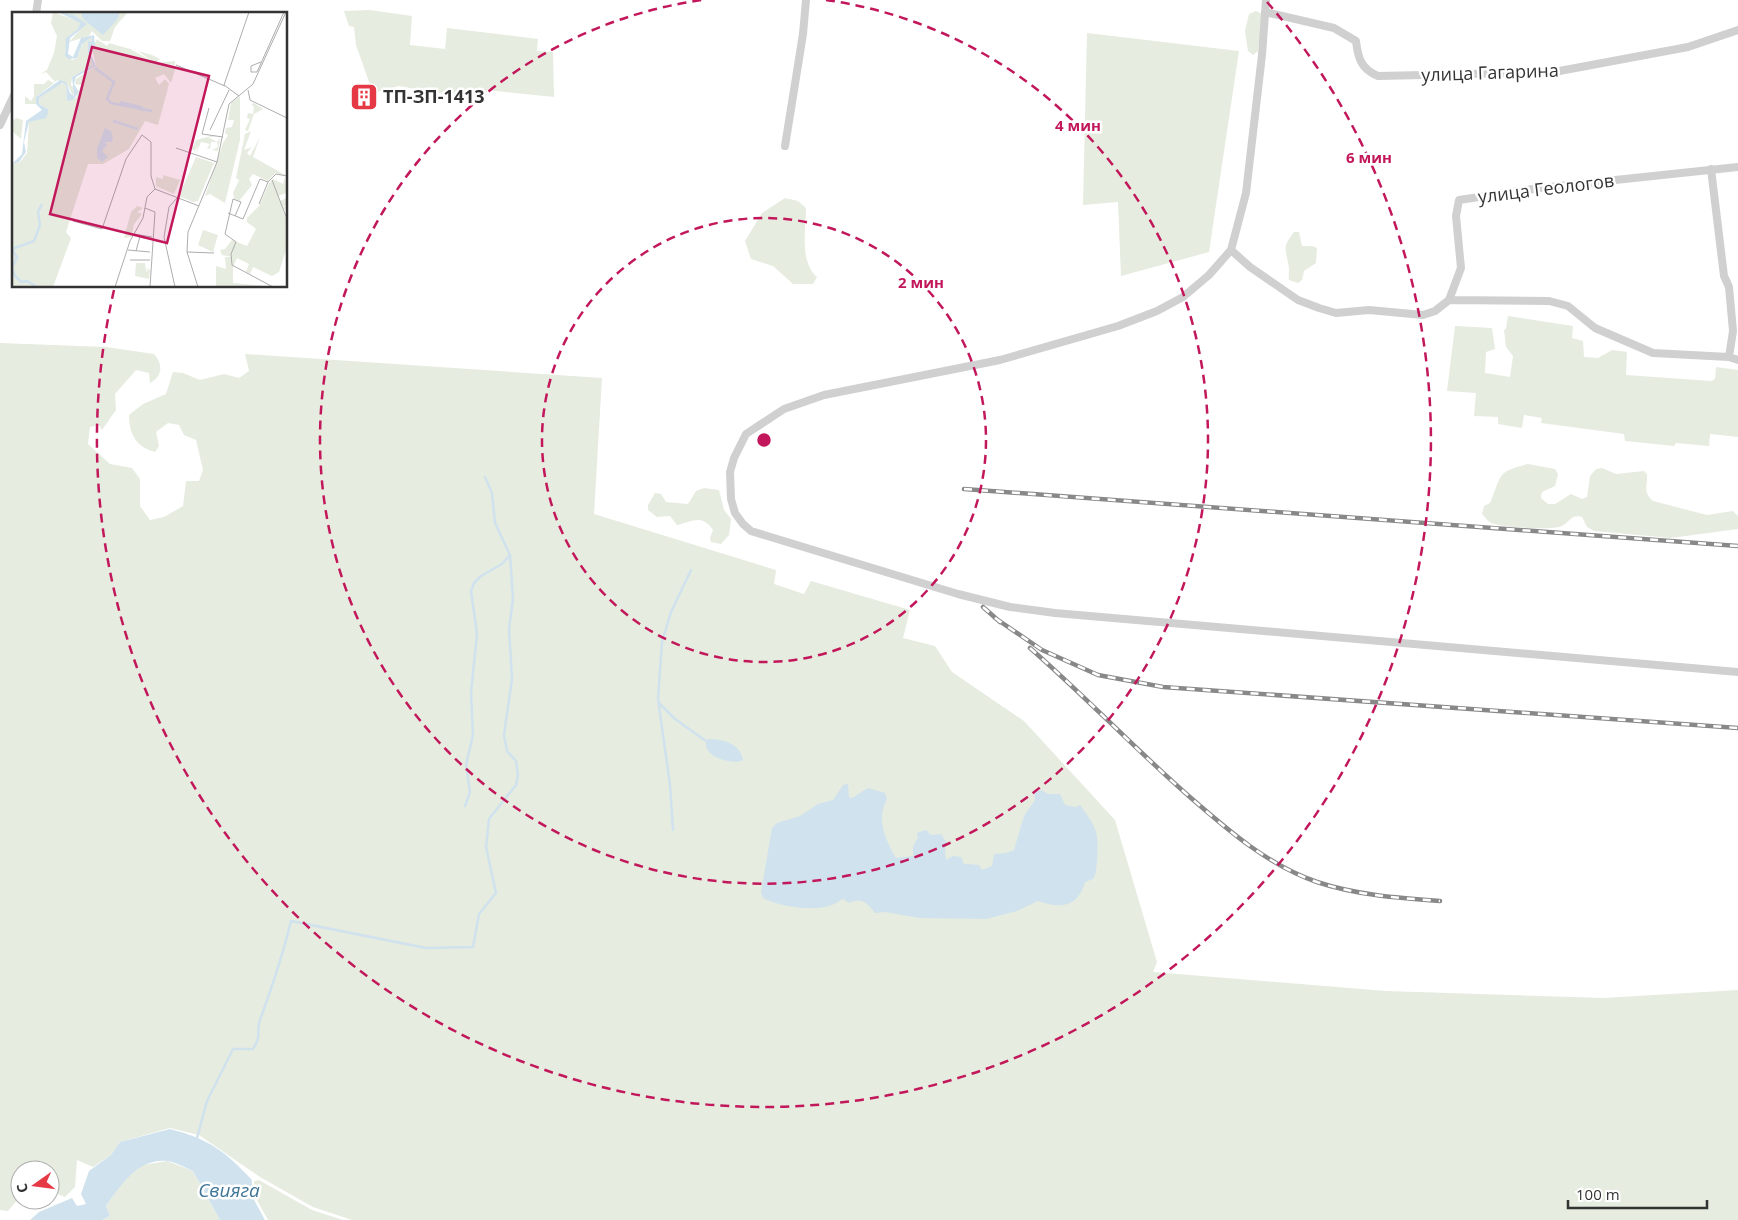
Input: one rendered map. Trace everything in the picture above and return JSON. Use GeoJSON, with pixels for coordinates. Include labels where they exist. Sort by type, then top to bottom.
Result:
{"type":"FeatureCollection","features":[{"type":"Feature","properties":{"kind":"street"},"geometry":{"type":"LineString","coordinates":[[785,146],[803,34],[806,0]]}},
{"type":"Feature","properties":{"kind":"street"},"geometry":{"type":"LineString","coordinates":[[1266,0],[1262,55],[1246,193],[1231,250],[1209,275],[1183,297],[1157,311],[1118,326],[1000,360],[824,395],[784,409],[746,434],[732,465],[729,483],[736,513],[743,524],[751,531],[958,594],[1010,607],[1738,672]]}},
{"type":"Feature","properties":{"kind":"street","name":"улица Гагарина"},"geometry":{"type":"LineString","coordinates":[[1265,12],[1334,28],[1356,41],[1362,65],[1368,72],[1378,76],[1554,72],[1688,47],[1738,30]]}},
{"type":"Feature","properties":{"kind":"street"},"geometry":{"type":"LineString","coordinates":[[0,126],[12,99]]}},
{"type":"Feature","properties":{"kind":"street","name":"улица Геологов"},"geometry":{"type":"LineString","coordinates":[[1449,300],[1461,268],[1456,216],[1459,200],[1738,167]]}},
{"type":"Feature","properties":{"kind":"street"},"geometry":{"type":"LineString","coordinates":[[1711,170],[1724,276],[1729,287],[1733,331],[1729,357]]}},
{"type":"Feature","properties":{"kind":"street"},"geometry":{"type":"LineString","coordinates":[[1231,250],[1250,267],[1298,300],[1336,313],[1369,310],[1423,316],[1436,311],[1449,300],[1549,301],[1568,306],[1594,328],[1653,352],[1729,357],[1738,360]]}},
{"type":"Feature","properties":{"kind":"street"},"geometry":{"type":"LineString","coordinates":[[1729,287],[1738,287]]}},
{"type":"Feature","properties":{"kind":"shaded area"},"geometry":{"type":"Polygon","coordinates":[[[370,10],[412,16],[410,45],[445,49],[447,28],[538,39],[537,51],[553,52],[554,97],[487,90],[485,101],[399,86],[373,93],[356,45],[354,27],[349,26],[344,11],[370,10]]]}},
{"type":"Feature","properties":{"kind":"shaded area"},"geometry":{"type":"Polygon","coordinates":[[[1256,11],[1262,14],[1258,51],[1253,55],[1248,51],[1245,31],[1249,14],[1256,11]]]}},
{"type":"Feature","properties":{"kind":"shaded area"},"geometry":{"type":"Polygon","coordinates":[[[1087,33],[1239,51],[1209,252],[1121,276],[1118,202],[1083,205],[1087,33]]]}},
{"type":"Feature","properties":{"kind":"shaded area"},"geometry":{"type":"Polygon","coordinates":[[[785,198],[798,201],[806,208],[806,254],[811,270],[817,277],[813,284],[793,284],[773,266],[751,259],[745,241],[762,213],[785,198]]]}},
{"type":"Feature","properties":{"kind":"shaded area"},"geometry":{"type":"Polygon","coordinates":[[[1294,232],[1299,232],[1302,246],[1317,248],[1316,263],[1304,271],[1302,280],[1298,283],[1289,280],[1286,250],[1286,244],[1294,232]]]}},
{"type":"Feature","properties":{"kind":"shaded area"},"geometry":{"type":"Polygon","coordinates":[[[1508,316],[1573,326],[1572,338],[1583,341],[1584,357],[1598,358],[1612,350],[1627,352],[1626,375],[1711,381],[1715,379],[1716,367],[1738,370],[1738,437],[1710,434],[1709,446],[1676,443],[1674,446],[1625,441],[1624,434],[1541,423],[1542,418],[1524,415],[1522,428],[1498,424],[1498,417],[1474,416],[1476,393],[1447,391],[1455,326],[1492,328],[1495,349],[1486,352],[1485,373],[1510,377],[1513,356],[1506,347],[1504,330],[1506,329],[1508,316]]]}},
{"type":"Feature","properties":{"kind":"shaded area"},"geometry":{"type":"Polygon","coordinates":[[[0,343],[106,347],[154,354],[160,366],[157,377],[150,383],[149,373],[136,370],[115,394],[116,410],[102,430],[99,425],[90,427],[88,444],[110,464],[132,468],[140,479],[140,506],[150,520],[164,517],[183,506],[186,481],[199,481],[203,470],[196,440],[184,435],[179,425],[168,423],[156,432],[159,446],[155,452],[148,450],[138,443],[130,428],[129,415],[143,404],[166,394],[173,372],[183,373],[200,380],[224,374],[239,378],[249,371],[245,354],[602,378],[594,514],[776,570],[774,584],[804,594],[811,581],[910,610],[903,638],[935,646],[952,672],[1024,721],[1115,820],[1157,962],[1153,972],[1386,991],[1603,998],[1738,990],[1738,1220],[352,1220],[313,1207],[260,1177],[199,1135],[170,1128],[120,1142],[111,1155],[93,1167],[77,1160],[75,1187],[65,1197],[60,1195],[60,1160],[10,1160],[10,1209],[8,1211],[0,1210],[0,343]]]}},
{"type":"Feature","properties":{"kind":"shaded area"},"geometry":{"type":"Polygon","coordinates":[[[1528,464],[1555,469],[1558,474],[1555,486],[1542,492],[1541,498],[1548,504],[1555,504],[1571,494],[1582,499],[1587,497],[1590,476],[1596,469],[1602,468],[1616,474],[1644,471],[1647,474],[1647,491],[1653,501],[1707,515],[1733,511],[1738,516],[1738,529],[1671,538],[1594,531],[1587,527],[1582,517],[1578,516],[1573,517],[1562,526],[1548,528],[1518,527],[1491,523],[1482,514],[1484,506],[1490,503],[1501,476],[1510,470],[1528,464]]]}},
{"type":"Feature","properties":{"kind":"shaded area"},"geometry":{"type":"Polygon","coordinates":[[[704,488],[719,490],[724,510],[731,519],[729,535],[721,544],[711,542],[710,538],[713,530],[705,522],[696,520],[677,525],[670,516],[657,517],[648,510],[648,505],[655,493],[661,494],[666,502],[688,504],[696,491],[704,488]]]}},
{"type":"Feature","properties":{"kind":"shaded area"},"geometry":{"type":"Polygon","coordinates":[[[167,1161],[193,1171],[220,1220],[102,1220],[110,1216],[106,1206],[125,1179],[143,1165],[167,1161]]]}},
{"type":"Feature","properties":{"kind":"shaded area"},"geometry":{"type":"Polygon","coordinates":[[[259,1180],[312,1210],[343,1220],[268,1220],[254,1195],[254,1181],[259,1180]]]}},
{"type":"Feature","properties":{"kind":"water"},"geometry":{"type":"Polygon","coordinates":[[[708,739],[725,741],[735,746],[743,760],[735,762],[714,756],[707,748],[706,741],[708,739]]]}},
{"type":"Feature","properties":{"kind":"water"},"geometry":{"type":"Polygon","coordinates":[[[848,784],[849,797],[852,798],[868,788],[885,793],[887,799],[882,814],[883,829],[888,844],[896,858],[913,856],[913,847],[918,837],[917,833],[926,830],[931,835],[941,834],[947,843],[945,849],[946,860],[953,856],[961,857],[964,864],[979,865],[982,870],[992,866],[994,854],[1014,850],[1024,816],[1035,800],[1034,792],[1041,790],[1048,794],[1060,794],[1065,805],[1076,807],[1080,805],[1096,831],[1098,843],[1095,874],[1093,879],[1085,882],[1078,897],[1067,904],[1054,905],[1038,901],[1017,911],[986,919],[919,918],[885,912],[875,913],[864,902],[854,901],[849,903],[843,899],[829,906],[805,908],[778,904],[763,898],[761,892],[772,828],[777,823],[800,816],[818,804],[833,800],[843,785],[848,784]]]}},
{"type":"Feature","properties":{"kind":"water","name":"Свияга"},"geometry":{"type":"Polygon","coordinates":[[[170,1129],[206,1142],[233,1161],[252,1180],[252,1196],[265,1220],[220,1220],[193,1171],[167,1161],[157,1161],[139,1168],[131,1174],[106,1206],[110,1216],[102,1220],[30,1220],[44,1210],[60,1210],[60,1203],[72,1198],[77,1206],[86,1204],[81,1194],[89,1171],[111,1155],[120,1142],[170,1129]]]}},
{"type":"Feature","properties":{"kind":"waterway"},"geometry":{"type":"LineString","coordinates":[[197,1138],[207,1101],[233,1049],[253,1049],[256,1044],[259,1024],[291,921],[426,948],[473,947],[479,914],[496,893],[486,847],[489,819],[516,785],[518,775],[516,761],[507,751],[504,735],[512,679],[509,629],[513,599],[510,555],[495,523],[492,493],[485,477]]}},
{"type":"Feature","properties":{"kind":"waterway"},"geometry":{"type":"LineString","coordinates":[[465,806],[470,792],[466,765],[473,735],[471,693],[477,634],[471,591],[474,583],[481,576],[502,564],[510,555]]}},
{"type":"Feature","properties":{"kind":"waterway"},"geometry":{"type":"LineString","coordinates":[[673,830],[670,785],[658,699],[662,642],[671,612],[691,570]]}},
{"type":"Feature","properties":{"kind":"waterway"},"geometry":{"type":"LineString","coordinates":[[659,703],[675,719],[706,741]]}},
{"type":"Feature","properties":{"kind":"railway"},"geometry":{"type":"LineString","coordinates":[[964,489],[1738,546]]}},
{"type":"Feature","properties":{"kind":"railway"},"geometry":{"type":"LineString","coordinates":[[983,607],[1000,622]]}},
{"type":"Feature","properties":{"kind":"railway"},"geometry":{"type":"LineString","coordinates":[[995,618],[1042,650],[1098,675],[1163,687],[1738,728]]}},
{"type":"Feature","properties":{"kind":"railway"},"geometry":{"type":"LineString","coordinates":[[1030,648],[1191,798],[1235,835],[1266,857],[1299,875],[1347,890],[1409,899],[1440,901]]}},
{"type":"Feature","properties":{"kind":"place","name":"ТП-ЗП-1413"},"geometry":{"type":"Point","coordinates":[364,97]}}]}
